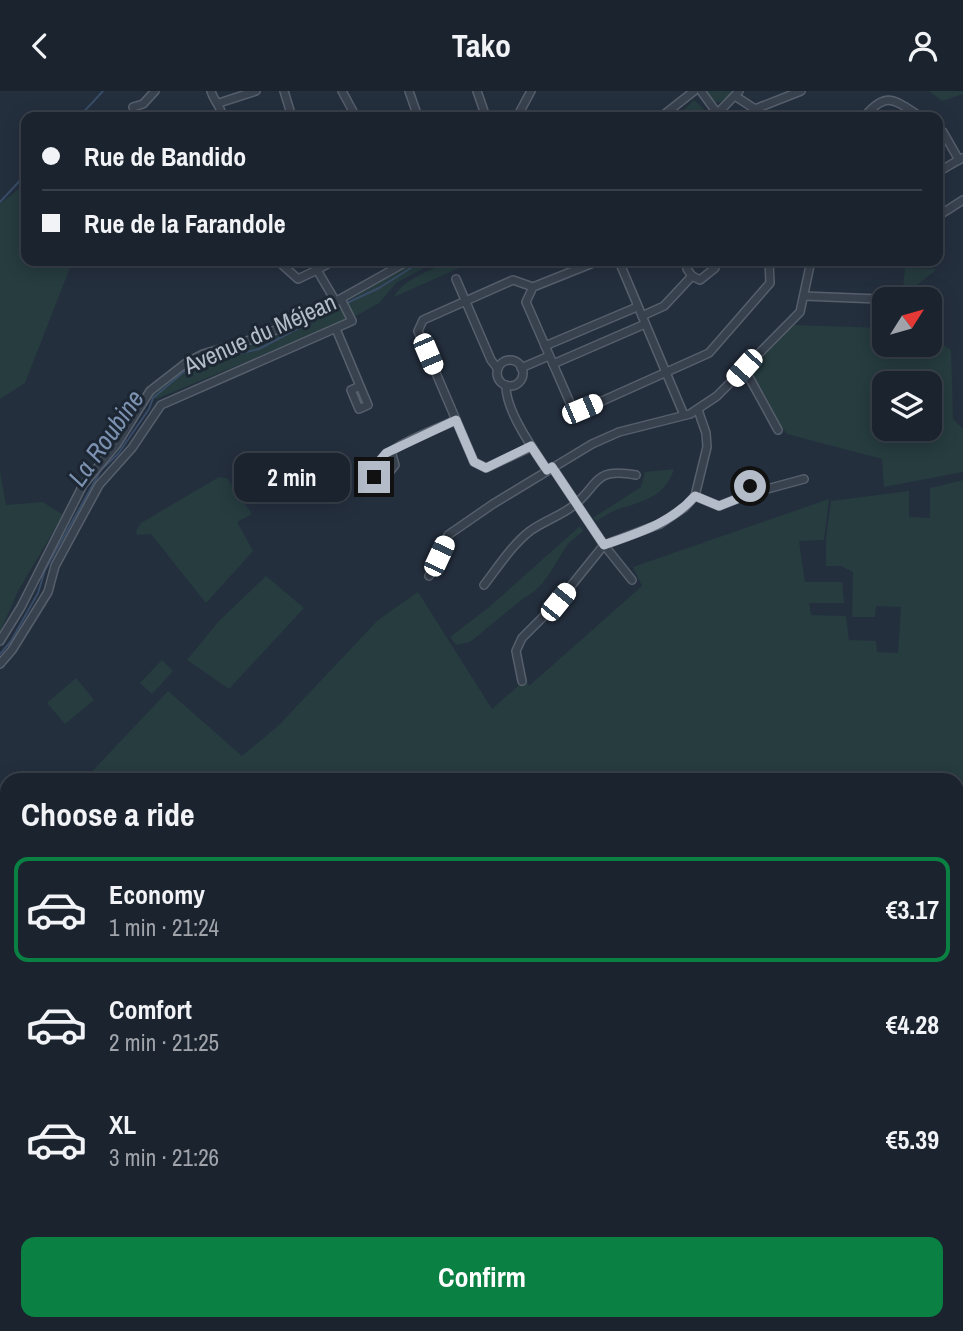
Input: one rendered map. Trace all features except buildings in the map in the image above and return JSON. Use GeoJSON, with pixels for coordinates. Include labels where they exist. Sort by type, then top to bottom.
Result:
{"type":"FeatureCollection","features":[{"type":"Feature","properties":{"kind":"street"},"geometry":{"type":"LineString","coordinates":[[133,107],[143,104],[155,91]]}},
{"type":"Feature","properties":{"kind":"street"},"geometry":{"type":"LineString","coordinates":[[211,91],[222,112]]}},
{"type":"Feature","properties":{"kind":"street"},"geometry":{"type":"LineString","coordinates":[[219,103],[256,91]]}},
{"type":"Feature","properties":{"kind":"street"},"geometry":{"type":"LineString","coordinates":[[284,91],[290,112]]}},
{"type":"Feature","properties":{"kind":"street"},"geometry":{"type":"LineString","coordinates":[[342,91],[352,112]]}},
{"type":"Feature","properties":{"kind":"street"},"geometry":{"type":"LineString","coordinates":[[410,91],[416,112]]}},
{"type":"Feature","properties":{"kind":"street"},"geometry":{"type":"LineString","coordinates":[[477,91],[484,112]]}},
{"type":"Feature","properties":{"kind":"street"},"geometry":{"type":"LineString","coordinates":[[520,112],[531,91]]}},
{"type":"Feature","properties":{"kind":"street"},"geometry":{"type":"LineString","coordinates":[[668,112],[694,91]]}},
{"type":"Feature","properties":{"kind":"street"},"geometry":{"type":"LineString","coordinates":[[701,91],[716,112]]}},
{"type":"Feature","properties":{"kind":"street"},"geometry":{"type":"LineString","coordinates":[[722,112],[737,94],[755,109],[801,91]]}},
{"type":"Feature","properties":{"kind":"street"},"geometry":{"type":"LineString","coordinates":[[868,112],[883,97],[891,98],[913,112]]}},
{"type":"Feature","properties":{"kind":"street"},"geometry":{"type":"LineString","coordinates":[[943,132],[961,159],[943,169]]}},
{"type":"Feature","properties":{"kind":"street"},"geometry":{"type":"LineString","coordinates":[[943,213],[963,200]]}},
{"type":"Feature","properties":{"kind":"street"},"geometry":{"type":"LineString","coordinates":[[284,266],[298,279],[324,266]]}},
{"type":"Feature","properties":{"kind":"street"},"geometry":{"type":"LineString","coordinates":[[0,664],[12,650],[48,593],[55,566],[99,485],[132,448],[161,405],[336,329],[351,319],[315,266]]}},
{"type":"Feature","properties":{"kind":"street","name":"Avenue du Méjean"},"geometry":{"type":"LineString","coordinates":[[0,641],[21,607],[83,485],[117,444],[150,391],[186,363],[203,354],[296,322],[399,266]]}},
{"type":"Feature","properties":{"kind":"street"},"geometry":{"type":"LineString","coordinates":[[531,446],[486,468],[474,462],[418,331],[423,320],[513,280],[533,287],[586,266]]}},
{"type":"Feature","properties":{"kind":"street"},"geometry":{"type":"LineString","coordinates":[[621,266],[684,415]]}},
{"type":"Feature","properties":{"kind":"street"},"geometry":{"type":"LineString","coordinates":[[687,266],[692,276],[701,280],[705,279],[715,266]]}},
{"type":"Feature","properties":{"kind":"street"},"geometry":{"type":"LineString","coordinates":[[533,287],[526,302],[571,405],[582,409],[709,353],[771,283],[769,266]]}},
{"type":"Feature","properties":{"kind":"street"},"geometry":{"type":"LineString","coordinates":[[429,576],[448,535],[549,469],[620,432],[698,410],[717,396],[800,312],[810,266]]}},
{"type":"Feature","properties":{"kind":"street"},"geometry":{"type":"LineString","coordinates":[[553,364],[644,320],[664,306],[692,276]]}},
{"type":"Feature","properties":{"kind":"street"},"geometry":{"type":"LineString","coordinates":[[456,279],[491,361],[498,369]]}},
{"type":"Feature","properties":{"kind":"street"},"geometry":{"type":"LineString","coordinates":[[804,296],[872,299]]}},
{"type":"Feature","properties":{"kind":"street"},"geometry":{"type":"LineString","coordinates":[[545,346],[637,307]]}},
{"type":"Feature","properties":{"kind":"street"},"geometry":{"type":"LineString","coordinates":[[336,329],[360,386]]}},
{"type":"Feature","properties":{"kind":"street"},"geometry":{"type":"LineString","coordinates":[[521,368],[549,356]]}},
{"type":"Feature","properties":{"kind":"street"},"geometry":{"type":"LineString","coordinates":[[511,361],[521,368],[521,380],[514,385],[506,385],[498,378],[498,369],[503,363],[511,361]]}},
{"type":"Feature","properties":{"kind":"street"},"geometry":{"type":"LineString","coordinates":[[744,368],[778,431]]}},
{"type":"Feature","properties":{"kind":"street"},"geometry":{"type":"LineString","coordinates":[[506,385],[506,394],[531,446],[632,580]]}},
{"type":"Feature","properties":{"kind":"street"},"geometry":{"type":"LineString","coordinates":[[522,681],[516,651],[522,638],[558,602],[604,545],[660,524],[685,507],[695,496],[707,447],[706,433],[698,410]]}},
{"type":"Feature","properties":{"kind":"street"},"geometry":{"type":"LineString","coordinates":[[391,451],[456,420]]}},
{"type":"Feature","properties":{"kind":"street"},"geometry":{"type":"LineString","coordinates":[[484,585],[515,545],[530,531],[576,504],[591,485],[605,474],[621,472],[636,475]]}},
{"type":"Feature","properties":{"kind":"street"},"geometry":{"type":"LineString","coordinates":[[695,496],[719,506],[751,489],[804,479]]}},
{"type":"Feature","properties":{"kind":"green space"},"geometry":{"type":"Polygon","coordinates":[[[705,91],[736,91],[728,99],[719,102],[711,101],[705,91]]]}},
{"type":"Feature","properties":{"kind":"green space"},"geometry":{"type":"Polygon","coordinates":[[[929,91],[963,91],[963,94],[942,101],[929,91]]]}},
{"type":"Feature","properties":{"kind":"green space"},"geometry":{"type":"Polygon","coordinates":[[[694,100],[704,109],[701,112],[682,112],[694,100]]]}},
{"type":"Feature","properties":{"kind":"green space"},"geometry":{"type":"Polygon","coordinates":[[[21,187],[21,266],[71,266],[25,383],[0,399],[0,204],[21,187]]]}},
{"type":"Feature","properties":{"kind":"green space"},"geometry":{"type":"Polygon","coordinates":[[[407,266],[428,266],[396,283],[379,303],[354,317],[346,302],[407,266]]]}},
{"type":"Feature","properties":{"kind":"green space"},"geometry":{"type":"Polygon","coordinates":[[[440,266],[464,266],[394,297],[404,285],[440,266]]]}},
{"type":"Feature","properties":{"kind":"green space"},"geometry":{"type":"Polygon","coordinates":[[[905,268],[937,269],[917,287],[903,287],[905,268]]]}},
{"type":"Feature","properties":{"kind":"green space"},"geometry":{"type":"Polygon","coordinates":[[[340,304],[348,320],[156,399],[150,395],[191,362],[255,341],[340,304]]]}},
{"type":"Feature","properties":{"kind":"green space"},"geometry":{"type":"Polygon","coordinates":[[[793,325],[872,328],[872,357],[942,357],[942,343],[951,350],[953,419],[963,429],[963,472],[884,487],[882,459],[787,434],[766,403],[751,369],[793,325]]]}},
{"type":"Feature","properties":{"kind":"green space"},"geometry":{"type":"Polygon","coordinates":[[[674,469],[666,485],[654,496],[615,510],[596,521],[593,518],[641,487],[645,472],[674,469]]]}},
{"type":"Feature","properties":{"kind":"green space"},"geometry":{"type":"Polygon","coordinates":[[[0,471],[6,505],[43,502],[63,515],[18,591],[0,632],[0,471]]]}},
{"type":"Feature","properties":{"kind":"green space"},"geometry":{"type":"Polygon","coordinates":[[[219,477],[227,478],[252,514],[237,522],[253,551],[206,603],[151,534],[137,535],[136,531],[141,523],[219,477]]]}},
{"type":"Feature","properties":{"kind":"green space"},"geometry":{"type":"Polygon","coordinates":[[[963,480],[963,773],[91,773],[168,691],[242,756],[279,725],[378,620],[418,592],[492,709],[526,679],[529,686],[642,586],[633,567],[829,499],[824,540],[799,541],[805,582],[842,582],[844,603],[809,603],[811,615],[846,616],[849,640],[876,641],[877,652],[898,653],[901,607],[876,606],[875,617],[852,617],[853,572],[841,566],[826,566],[831,501],[909,491],[909,517],[930,518],[930,488],[963,480]]]}},
{"type":"Feature","properties":{"kind":"green space"},"geometry":{"type":"Polygon","coordinates":[[[580,526],[583,531],[568,545],[538,588],[470,642],[456,645],[450,637],[488,608],[580,526]]]}},
{"type":"Feature","properties":{"kind":"green space"},"geometry":{"type":"Polygon","coordinates":[[[266,576],[304,608],[229,689],[187,660],[219,621],[266,576]]]}},
{"type":"Feature","properties":{"kind":"green space"},"geometry":{"type":"Polygon","coordinates":[[[162,660],[173,671],[152,694],[140,683],[162,660]]]}},
{"type":"Feature","properties":{"kind":"green space"},"geometry":{"type":"Polygon","coordinates":[[[76,678],[94,700],[65,724],[47,703],[76,678]]]}},
{"type":"Feature","properties":{"kind":"waterway"},"geometry":{"type":"LineString","coordinates":[[84,112],[103,91]]}},
{"type":"Feature","properties":{"kind":"waterway"},"geometry":{"type":"LineString","coordinates":[[0,202],[21,179]]}},
{"type":"Feature","properties":{"kind":"waterway","name":"La Roubine"},"geometry":{"type":"LineString","coordinates":[[347,303],[379,288],[414,266]]}},
{"type":"Feature","properties":{"kind":"waterway","name":"La Roubine"},"geometry":{"type":"LineString","coordinates":[[0,654],[11,641],[38,593],[45,570],[101,470],[118,454],[149,409],[153,398],[193,364],[259,349],[342,305]]}},
{"type":"Feature","properties":{"kind":"route"},"geometry":{"type":"LineString","coordinates":[[374,477],[372,470],[386,453],[456,420],[474,462],[486,468],[531,446],[547,470],[552,467],[604,545],[673,518],[695,496],[719,506],[752,493],[750,486]]}}]}
